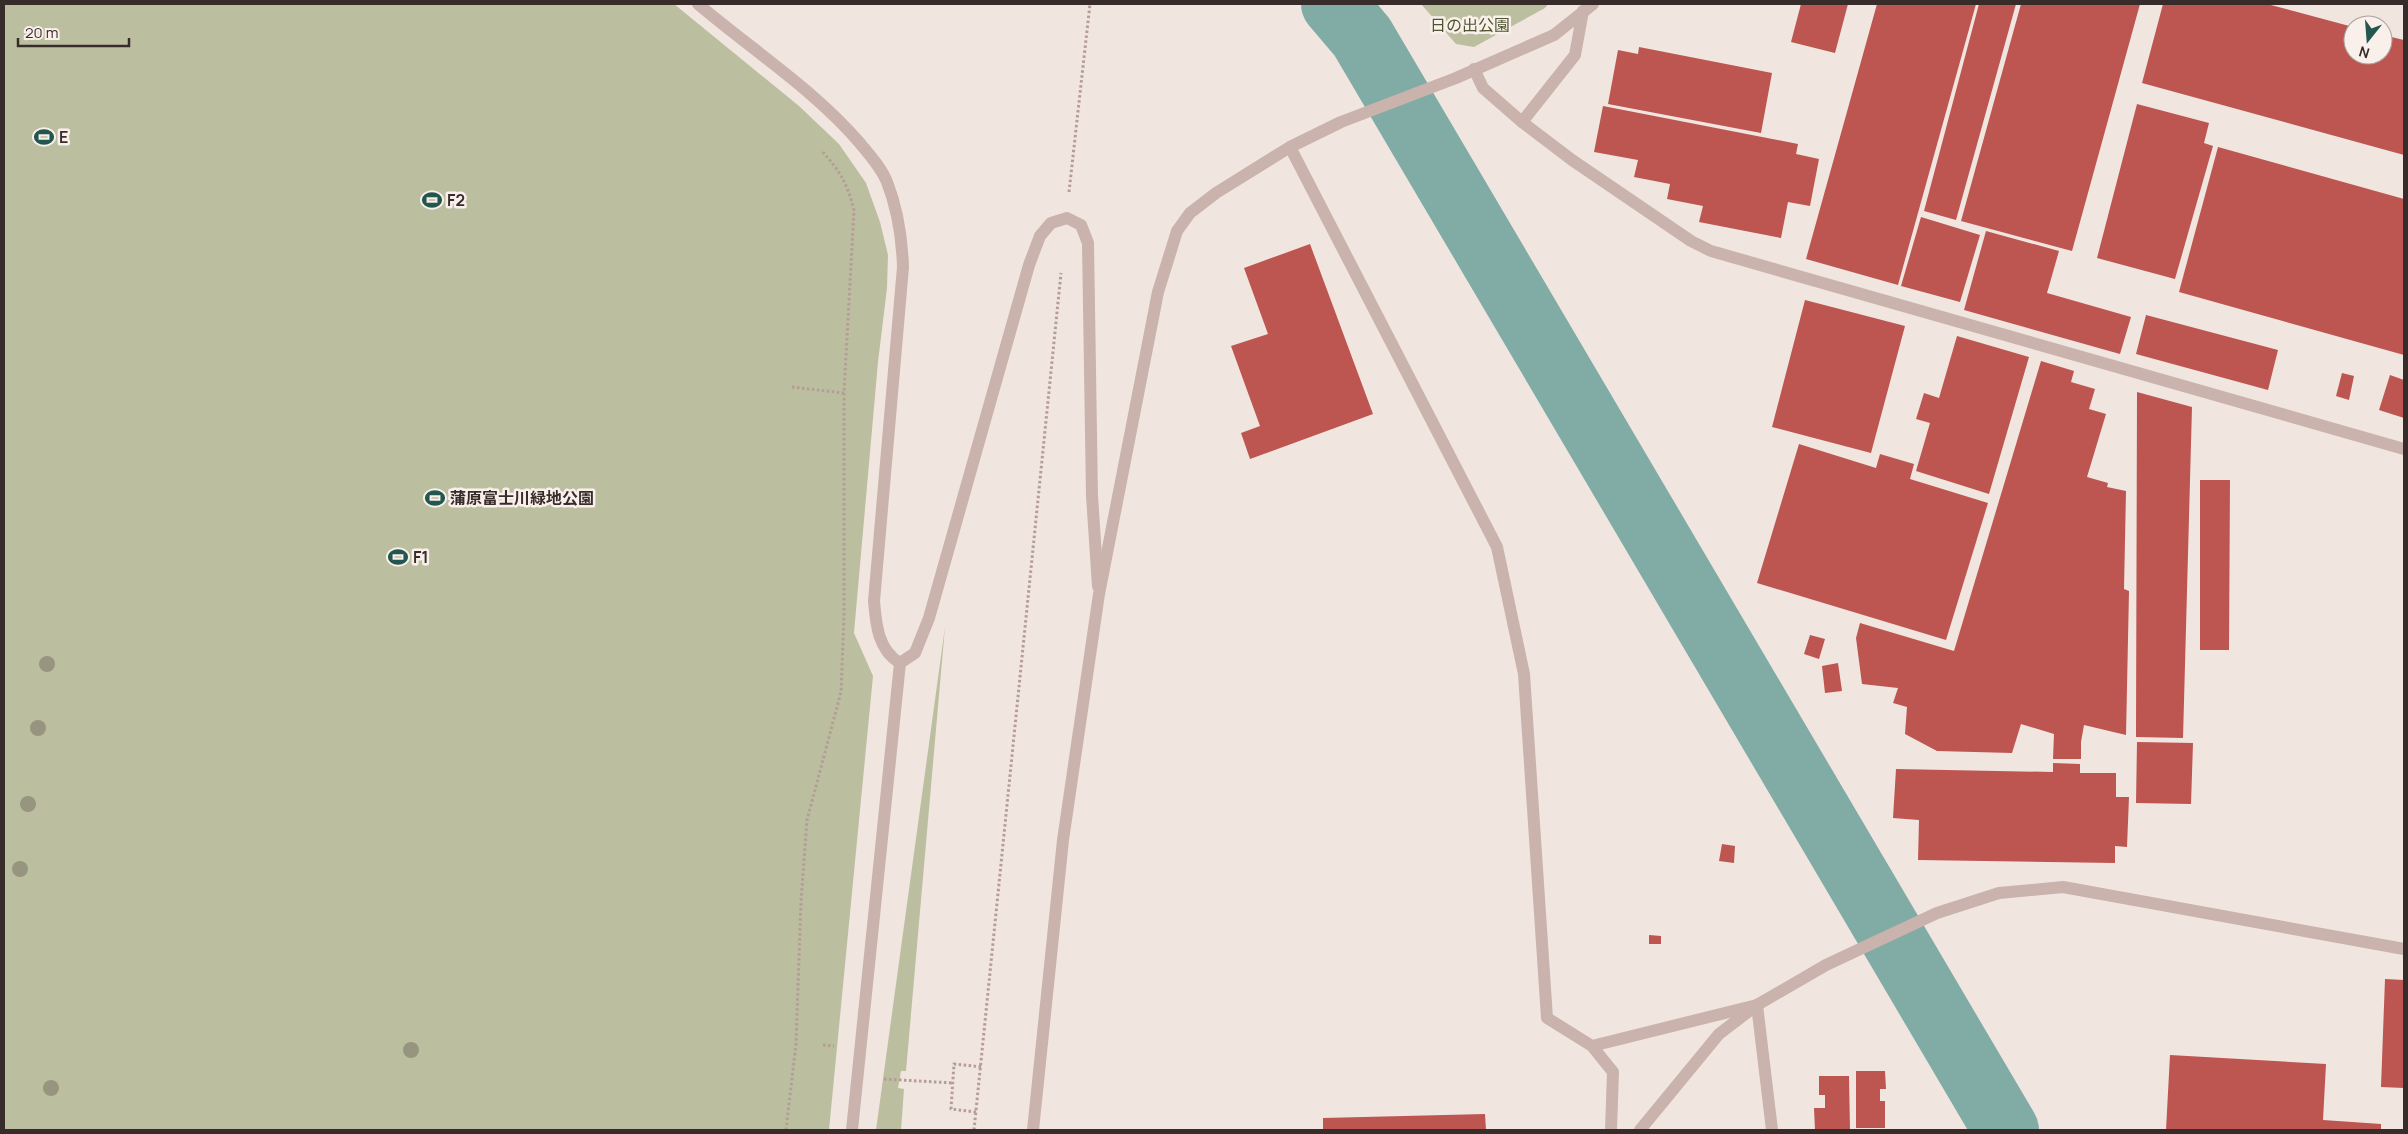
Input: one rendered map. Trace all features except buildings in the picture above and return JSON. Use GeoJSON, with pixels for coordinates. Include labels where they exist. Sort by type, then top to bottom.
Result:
{"type":"FeatureCollection","features":[{"type":"Feature","properties":{"kind":"street"},"geometry":{"type":"LineString","coordinates":[[698,4],[799,84],[842,122],[873,158],[886,180],[895,206],[902,237],[903,267],[874,601],[876,624],[881,642],[890,657],[900,663]]}},
{"type":"Feature","properties":{"kind":"street"},"geometry":{"type":"LineString","coordinates":[[1034,1130],[1063,840],[1099,594],[1158,292],[1177,231],[1190,213],[1216,193],[1290,147],[1341,122],[1456,78],[1554,35],[1581,8],[1594,4]]}},
{"type":"Feature","properties":{"kind":"street"},"geometry":{"type":"LineString","coordinates":[[1522,122],[1575,55],[1581,8]]}},
{"type":"Feature","properties":{"kind":"street"},"geometry":{"type":"LineString","coordinates":[[1474,69],[1483,88],[1522,122],[1572,160],[1691,241],[1711,251],[2404,449]]}},
{"type":"Feature","properties":{"kind":"street"},"geometry":{"type":"LineString","coordinates":[[1290,147],[1497,547],[1524,674],[1547,1018],[1592,1046],[1612,1072],[1611,1130]]}},
{"type":"Feature","properties":{"kind":"street"},"geometry":{"type":"LineString","coordinates":[[900,663],[915,653],[929,618],[1030,265],[1040,236],[1051,223],[1067,218],[1081,225],[1088,243],[1092,496],[1099,594]]}},
{"type":"Feature","properties":{"kind":"street"},"geometry":{"type":"LineString","coordinates":[[852,1130],[900,663]]}},
{"type":"Feature","properties":{"kind":"street"},"geometry":{"type":"LineString","coordinates":[[1640,1130],[1720,1034],[1757,1005],[1826,965],[1937,913],[2000,893],[2063,887],[2404,949]]}},
{"type":"Feature","properties":{"kind":"street"},"geometry":{"type":"LineString","coordinates":[[1592,1046],[1757,1005]]}},
{"type":"Feature","properties":{"kind":"street"},"geometry":{"type":"LineString","coordinates":[[1757,1005],[1772,1130]]}},
{"type":"Feature","properties":{"kind":"path"},"geometry":{"type":"LineString","coordinates":[[1072,155],[1090,4]]}},
{"type":"Feature","properties":{"kind":"path"},"geometry":{"type":"LineString","coordinates":[[786,1130],[796,1044],[801,901],[807,820],[841,682],[844,626],[844,394],[854,210],[847,185],[839,170],[821,150]]}},
{"type":"Feature","properties":{"kind":"path"},"geometry":{"type":"LineString","coordinates":[[974,1130],[982,1067],[1059,283]]}},
{"type":"Feature","properties":{"kind":"path"},"geometry":{"type":"LineString","coordinates":[[792,387],[844,394]]}},
{"type":"Feature","properties":{"kind":"path"},"geometry":{"type":"LineString","coordinates":[[976,1112],[951,1109],[954,1064],[982,1067]]}},
{"type":"Feature","properties":{"kind":"path"},"geometry":{"type":"LineString","coordinates":[[901,1080],[953,1083]]}},
{"type":"Feature","properties":{"kind":"green space","name":"蒲原富士川緑地公園"},"geometry":{"type":"Polygon","coordinates":[[[4,4],[674,4],[799,106],[839,144],[866,183],[880,222],[888,255],[887,288],[878,362],[854,633],[873,676],[829,1130],[4,1130],[4,4]]]}},
{"type":"Feature","properties":{"kind":"green space","name":"日の出公園"},"geometry":{"type":"Polygon","coordinates":[[[1421,4],[1548,4],[1545,8],[1474,47],[1456,44],[1421,4]]]}},
{"type":"Feature","properties":{"kind":"green space"},"geometry":{"type":"Polygon","coordinates":[[[945,627],[906,1071],[901,1071],[898,1088],[904,1089],[901,1130],[876,1130],[945,627]]]}},
{"type":"Feature","properties":{"kind":"waterway"},"geometry":{"type":"LineString","coordinates":[[1334,4],[1362,37],[2006,1130]]}},
{"type":"Feature","properties":{"kind":"place","name":"E"},"geometry":{"type":"Point","coordinates":[44,137]}},
{"type":"Feature","properties":{"kind":"place","name":"F2"},"geometry":{"type":"Point","coordinates":[432,200]}},
{"type":"Feature","properties":{"kind":"place","name":"蒲原富士川緑地公園"},"geometry":{"type":"Point","coordinates":[435,498]}},
{"type":"Feature","properties":{"kind":"place","name":"F1"},"geometry":{"type":"Point","coordinates":[398,557]}}]}
